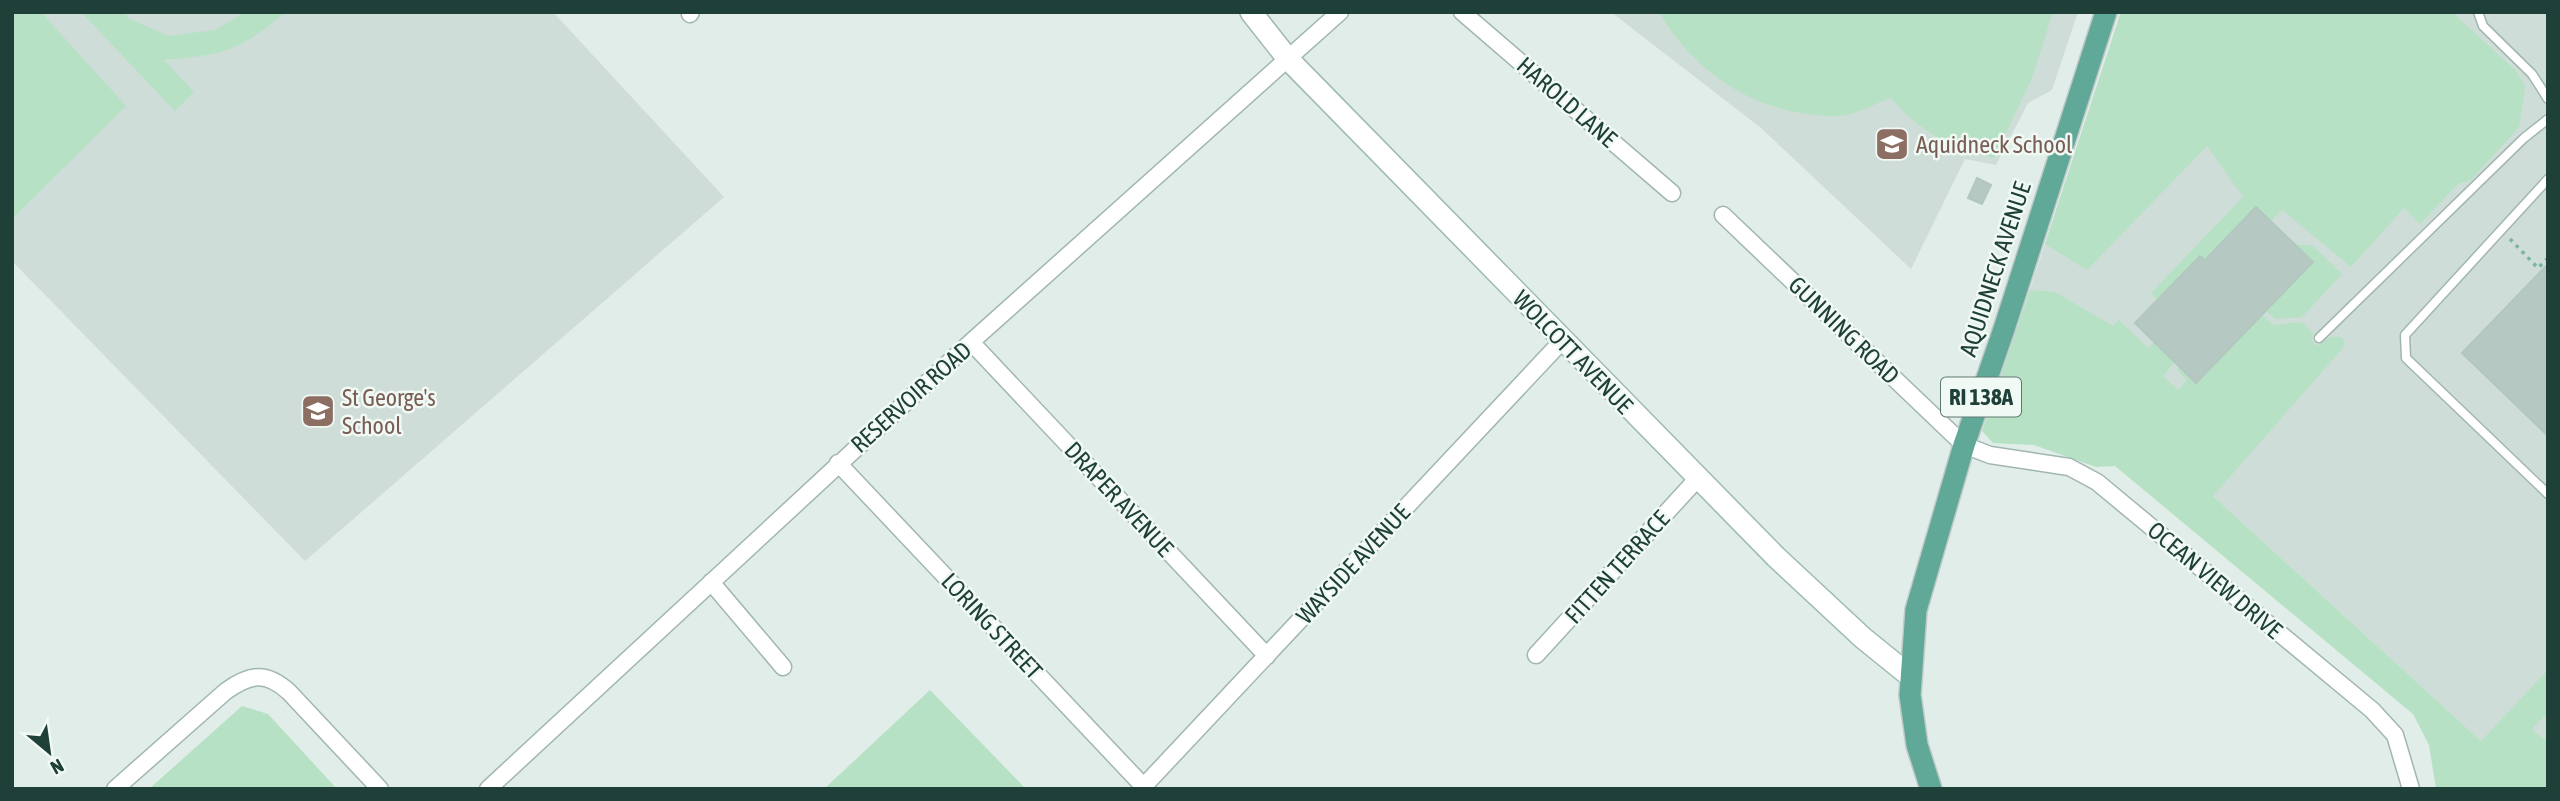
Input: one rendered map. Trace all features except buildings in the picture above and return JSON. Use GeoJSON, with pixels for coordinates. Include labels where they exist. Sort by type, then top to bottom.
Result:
{"type":"FeatureCollection","features":[{"type":"Feature","properties":{"kind":"main road","name":"AQUIDNECK AVENUE"},"geometry":{"type":"LineString","coordinates":[[1931,789],[1917,746],[1910,676],[1916,610],[1964,445],[2106,12]]}},
{"type":"Feature","properties":{"kind":"street","name":"WOLCOTT AVENUE"},"geometry":{"type":"LineString","coordinates":[[1251,12],[1288,59],[1562,341],[1796,575],[1910,676]]}},
{"type":"Feature","properties":{"kind":"street","name":"RESERVOIR ROAD"},"geometry":{"type":"LineString","coordinates":[[488,789],[971,342],[1340,12]]}},
{"type":"Feature","properties":{"kind":"street","name":"HAROLD LANE"},"geometry":{"type":"LineString","coordinates":[[1462,12],[1672,192]]}},
{"type":"Feature","properties":{"kind":"street","name":"GUNNING ROAD"},"geometry":{"type":"LineString","coordinates":[[1723,215],[1964,445]]}},
{"type":"Feature","properties":{"kind":"street","name":"WAYSIDE AVENUE"},"geometry":{"type":"LineString","coordinates":[[1145,788],[1562,341]]}},
{"type":"Feature","properties":{"kind":"street","name":"DRAPER AVENUE"},"geometry":{"type":"LineString","coordinates":[[971,342],[1267,656]]}},
{"type":"Feature","properties":{"kind":"street","name":"OCEAN VIEW DRIVE"},"geometry":{"type":"LineString","coordinates":[[1964,445],[1990,455],[2069,467],[2097,482],[2372,709],[2395,735],[2411,789]]}},
{"type":"Feature","properties":{"kind":"street","name":"LORING STREET"},"geometry":{"type":"LineString","coordinates":[[838,464],[1145,788]]}},
{"type":"Feature","properties":{"kind":"street","name":"FITTEN TERRACE"},"geometry":{"type":"LineString","coordinates":[[1536,655],[1698,478]]}},
{"type":"Feature","properties":{"kind":"street"},"geometry":{"type":"LineString","coordinates":[[711,582],[783,667]]}},
{"type":"Feature","properties":{"kind":"street"},"geometry":{"type":"LineString","coordinates":[[115,789],[226,691],[249,676],[261,675],[275,681],[289,692],[380,789]]}},
{"type":"Feature","properties":{"kind":"street"},"geometry":{"type":"LineString","coordinates":[[500,776],[512,789]]}},
{"type":"Feature","properties":{"kind":"lane"},"geometry":{"type":"LineString","coordinates":[[2478,12],[2483,26],[2532,75],[2548,99]]}},
{"type":"Feature","properties":{"kind":"lane"},"geometry":{"type":"LineString","coordinates":[[2319,338],[2524,138],[2548,119]]}},
{"type":"Feature","properties":{"kind":"lane"},"geometry":{"type":"LineString","coordinates":[[2548,179],[2405,335],[2406,358],[2548,494]]}},
{"type":"Feature","properties":{"kind":"path"},"geometry":{"type":"LineString","coordinates":[[2502,231],[2539,268],[2548,258]]}},
{"type":"Feature","properties":{"kind":"shaded area","name":"St George's School"},"geometry":{"type":"Polygon","coordinates":[[[12,12],[553,12],[724,197],[305,561],[12,261],[12,12]]]}},
{"type":"Feature","properties":{"kind":"shaded area","name":"Aquidneck School"},"geometry":{"type":"Polygon","coordinates":[[[1611,12],[2078,12],[2052,90],[2028,103],[1996,165],[1965,159],[1911,269],[1761,128],[1611,12]]]}},
{"type":"Feature","properties":{"kind":"shaded area"},"geometry":{"type":"Polygon","coordinates":[[[2121,12],[2548,12],[2548,777],[2481,741],[2213,496],[2018,326],[2121,12]]]}},
{"type":"Feature","properties":{"kind":"green space"},"geometry":{"type":"Polygon","coordinates":[[[12,12],[41,12],[126,106],[12,219],[12,12]]]}},
{"type":"Feature","properties":{"kind":"green space"},"geometry":{"type":"Polygon","coordinates":[[[81,12],[123,12],[130,19],[168,36],[215,30],[246,12],[285,12],[256,35],[229,49],[201,56],[164,60],[194,92],[175,111],[81,12]]]}},
{"type":"Feature","properties":{"kind":"green space","name":"Aquidneck School"},"geometry":{"type":"Polygon","coordinates":[[[1659,12],[2053,12],[2032,78],[1994,158],[1937,137],[1913,120],[1891,98],[1857,112],[1837,116],[1785,110],[1741,93],[1703,66],[1672,32],[1659,12]]]}},
{"type":"Feature","properties":{"kind":"green space"},"geometry":{"type":"Polygon","coordinates":[[[2121,12],[2452,12],[2516,71],[2525,86],[2519,127],[2471,180],[2458,184],[2420,224],[2404,208],[2351,267],[2282,210],[2271,221],[2256,207],[2209,256],[2208,263],[2200,256],[2157,300],[2151,293],[2243,197],[2207,146],[2087,270],[2045,244],[2121,12]]]}},
{"type":"Feature","properties":{"kind":"green space"},"geometry":{"type":"Polygon","coordinates":[[[2296,245],[2312,245],[2342,274],[2302,317],[2275,319],[2266,311],[2313,262],[2296,245]]]}},
{"type":"Feature","properties":{"kind":"green space"},"geometry":{"type":"Polygon","coordinates":[[[2030,290],[2055,292],[2113,326],[2119,320],[2148,348],[2154,342],[2175,362],[2163,376],[2178,390],[2187,380],[2177,370],[2180,367],[2262,315],[2273,325],[2302,322],[2313,333],[2311,339],[2317,346],[2330,337],[2341,337],[2345,343],[2342,349],[2213,496],[2481,741],[2548,670],[2548,712],[2532,729],[2548,743],[2548,789],[2436,789],[2429,745],[2413,714],[2115,466],[2096,467],[2034,445],[1993,443],[1982,431],[2030,290]]]}},
{"type":"Feature","properties":{"kind":"green space"},"geometry":{"type":"Polygon","coordinates":[[[930,690],[1026,789],[824,789],[930,690]]]}},
{"type":"Feature","properties":{"kind":"green space"},"geometry":{"type":"Polygon","coordinates":[[[242,706],[268,714],[337,789],[149,789],[242,706]]]}},
{"type":"Feature","properties":{"kind":"place","name":"Aquidneck School"},"geometry":{"type":"Point","coordinates":[1892,144]}},
{"type":"Feature","properties":{"kind":"place","name":"St George's School"},"geometry":{"type":"Point","coordinates":[318,411]}}]}
